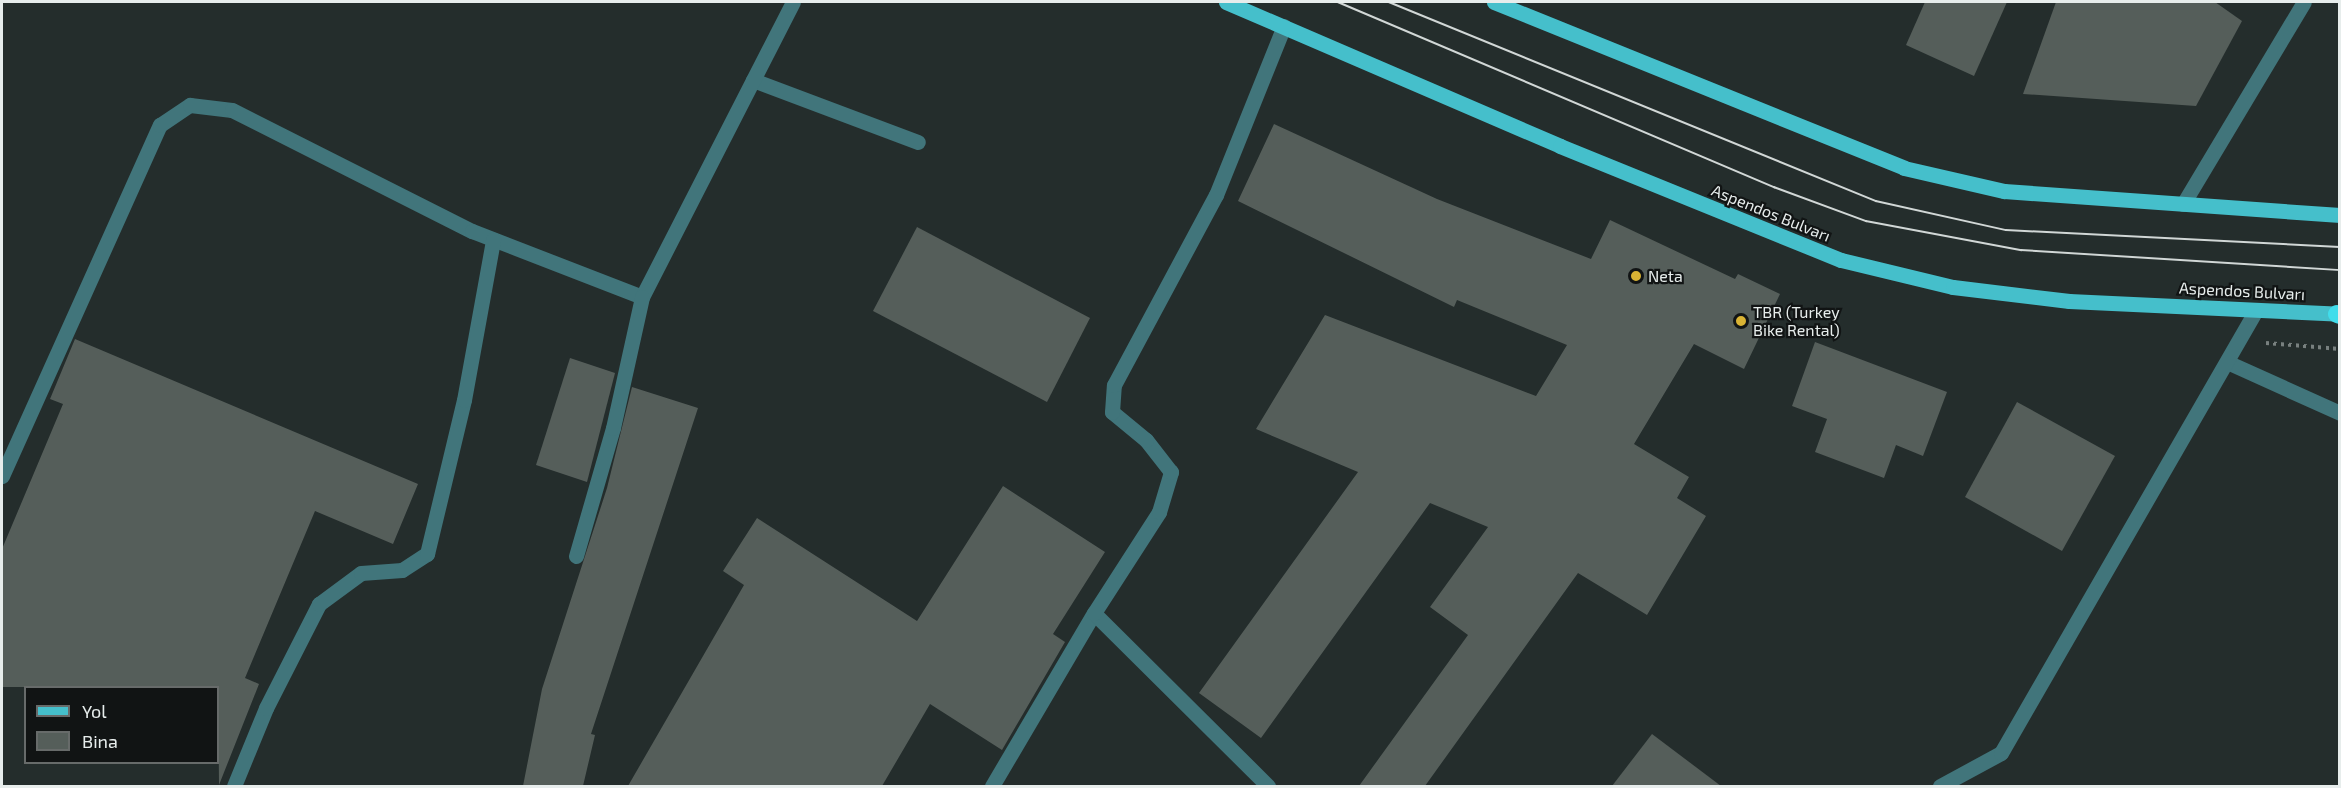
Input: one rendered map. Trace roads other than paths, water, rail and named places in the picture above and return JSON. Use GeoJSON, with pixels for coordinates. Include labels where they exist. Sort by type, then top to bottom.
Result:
{"type":"FeatureCollection","features":[{"type":"Feature","properties":{"kind":"main road","name":"Aspendos Bulvarı"},"geometry":{"type":"LineString","coordinates":[[1226,2],[1560,146],[1841,260],[1965,288],[2069,301],[2339,314]]}},
{"type":"Feature","properties":{"kind":"main road"},"geometry":{"type":"LineString","coordinates":[[1494,2],[1904,168],[2004,192],[2340,215]]}},
{"type":"Feature","properties":{"kind":"street"},"geometry":{"type":"LineString","coordinates":[[576,556],[613,428],[642,297],[793,2]]}},
{"type":"Feature","properties":{"kind":"street"},"geometry":{"type":"LineString","coordinates":[[2183,204],[2298,4]]}},
{"type":"Feature","properties":{"kind":"street"},"geometry":{"type":"LineString","coordinates":[[992,786],[1094,613],[1159,512],[1171,472],[1146,440],[1112,412],[1113,385],[1216,195],[1284,26]]}},
{"type":"Feature","properties":{"kind":"street"},"geometry":{"type":"LineString","coordinates":[[753,80],[918,142]]}},
{"type":"Feature","properties":{"kind":"street"},"geometry":{"type":"LineString","coordinates":[[2,476],[160,125],[190,105],[232,110],[493,240],[642,297]]}},
{"type":"Feature","properties":{"kind":"street"},"geometry":{"type":"LineString","coordinates":[[234,786],[266,708],[319,604],[361,573],[402,570],[427,554],[464,400],[493,240]]}},
{"type":"Feature","properties":{"kind":"street"},"geometry":{"type":"LineString","coordinates":[[1940,786],[2001,753],[2256,310]]}},
{"type":"Feature","properties":{"kind":"street"},"geometry":{"type":"LineString","coordinates":[[2227,362],[2340,413]]}},
{"type":"Feature","properties":{"kind":"street"},"geometry":{"type":"LineString","coordinates":[[1094,613],[1268,786]]}},
{"type":"Feature","properties":{"kind":"tram line"},"geometry":{"type":"LineString","coordinates":[[1338,2],[1774,187],[1866,221],[2021,250],[2340,270]]}},
{"type":"Feature","properties":{"kind":"tram line"},"geometry":{"type":"LineString","coordinates":[[1389,2],[1876,201],[2006,230],[2340,247]]}},
{"type":"Feature","properties":{"kind":"place","name":"Neta"},"geometry":{"type":"Point","coordinates":[1636,276]}},
{"type":"Feature","properties":{"kind":"place","name":"TBR (Turkey Bike Rental)"},"geometry":{"type":"Point","coordinates":[1741,321]}}]}
